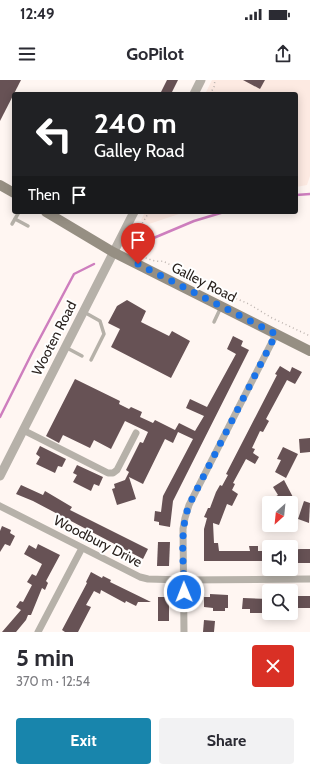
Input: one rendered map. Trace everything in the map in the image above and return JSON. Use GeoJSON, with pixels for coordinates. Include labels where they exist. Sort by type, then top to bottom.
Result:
{"type":"FeatureCollection","features":[{"type":"Feature","properties":{"kind":"main road"},"geometry":{"type":"LineString","coordinates":[[0,185],[12,192]]}},
{"type":"Feature","properties":{"kind":"main road","name":"Galley Road"},"geometry":{"type":"LineString","coordinates":[[49,214],[113,252],[310,351]]}},
{"type":"Feature","properties":{"kind":"street"},"geometry":{"type":"LineString","coordinates":[[195,92],[201,80]]}},
{"type":"Feature","properties":{"kind":"street","name":"Wooten Road"},"geometry":{"type":"LineString","coordinates":[[0,476],[133,214]]}},
{"type":"Feature","properties":{"kind":"street"},"geometry":{"type":"LineString","coordinates":[[184,632],[185,518],[193,498],[276,334]]}},
{"type":"Feature","properties":{"kind":"street"},"geometry":{"type":"LineString","coordinates":[[23,430],[108,474],[113,473],[116,470],[136,433]]}},
{"type":"Feature","properties":{"kind":"street","name":"Woodbury Drive"},"geometry":{"type":"LineString","coordinates":[[0,506],[140,577],[148,579],[310,579]]}},
{"type":"Feature","properties":{"kind":"street"},"geometry":{"type":"LineString","coordinates":[[38,632],[82,548]]}},
{"type":"Feature","properties":{"kind":"lane"},"geometry":{"type":"LineString","coordinates":[[12,224],[18,214]]}},
{"type":"Feature","properties":{"kind":"lane"},"geometry":{"type":"LineString","coordinates":[[15,219],[28,226]]}},
{"type":"Feature","properties":{"kind":"lane"},"geometry":{"type":"LineString","coordinates":[[214,322],[222,306]]}},
{"type":"Feature","properties":{"kind":"lane"},"geometry":{"type":"LineString","coordinates":[[83,312],[100,322],[104,334],[91,360]]}},
{"type":"Feature","properties":{"kind":"lane"},"geometry":{"type":"LineString","coordinates":[[65,347],[82,356]]}},
{"type":"Feature","properties":{"kind":"path"},"geometry":{"type":"LineString","coordinates":[[211,92],[216,80]]}},
{"type":"Feature","properties":{"kind":"path"},"geometry":{"type":"LineString","coordinates":[[148,214],[129,246],[133,250],[147,258],[159,262],[163,261],[221,292],[250,304],[272,318],[310,336]]}},
{"type":"Feature","properties":{"kind":"shaded area"},"geometry":{"type":"Polygon","coordinates":[[[212,80],[310,80],[310,176],[307,185],[298,187],[298,92],[206,92],[212,80]]]}},
{"type":"Feature","properties":{"kind":"shaded area"},"geometry":{"type":"Polygon","coordinates":[[[144,214],[179,214],[149,224],[141,220],[144,214]]]}},
{"type":"Feature","properties":{"kind":"building"},"geometry":{"type":"Polygon","coordinates":[[[0,80],[21,80],[15,92],[12,92],[12,98],[0,121],[0,80]]]}},
{"type":"Feature","properties":{"kind":"building"},"geometry":{"type":"Polygon","coordinates":[[[167,80],[178,80],[172,92],[161,92],[167,80]]]}},
{"type":"Feature","properties":{"kind":"building"},"geometry":{"type":"Polygon","coordinates":[[[243,80],[265,80],[260,89],[243,80]]]}},
{"type":"Feature","properties":{"kind":"building"},"geometry":{"type":"Polygon","coordinates":[[[127,300],[146,311],[141,322],[169,336],[172,331],[190,341],[171,378],[111,347],[120,329],[108,323],[117,306],[127,300]]]}},
{"type":"Feature","properties":{"kind":"building"},"geometry":{"type":"Polygon","coordinates":[[[233,336],[243,341],[241,346],[249,350],[173,501],[170,527],[159,525],[159,522],[154,521],[155,511],[161,512],[163,496],[193,439],[178,432],[173,443],[165,439],[143,484],[129,477],[136,499],[117,505],[112,489],[115,488],[114,484],[125,480],[129,472],[126,470],[140,442],[143,443],[148,432],[125,421],[111,449],[94,440],[90,448],[63,435],[59,443],[46,436],[75,379],[120,401],[119,404],[129,409],[131,407],[142,412],[140,417],[153,423],[155,420],[175,430],[179,423],[195,431],[204,416],[186,408],[190,399],[207,407],[236,354],[227,349],[233,336]]]}},
{"type":"Feature","properties":{"kind":"building"},"geometry":{"type":"Polygon","coordinates":[[[280,366],[290,372],[292,367],[302,372],[295,384],[287,380],[266,419],[269,421],[263,432],[260,431],[252,448],[255,449],[253,453],[259,457],[255,464],[246,459],[233,483],[235,484],[232,490],[238,494],[232,506],[227,504],[219,525],[213,523],[214,543],[218,543],[219,551],[250,551],[249,546],[258,546],[258,551],[262,551],[262,561],[204,561],[204,529],[207,518],[204,517],[208,508],[210,508],[220,485],[222,486],[228,475],[226,474],[277,375],[275,374],[280,366]]]}},
{"type":"Feature","properties":{"kind":"building"},"geometry":{"type":"Polygon","coordinates":[[[310,438],[310,452],[300,453],[299,439],[310,438]]]}},
{"type":"Feature","properties":{"kind":"building"},"geometry":{"type":"Polygon","coordinates":[[[40,446],[66,459],[62,467],[58,466],[55,473],[36,464],[40,457],[36,454],[40,446]]]}},
{"type":"Feature","properties":{"kind":"building"},"geometry":{"type":"Polygon","coordinates":[[[283,447],[298,454],[286,478],[275,472],[281,460],[277,459],[283,447]]]}},
{"type":"Feature","properties":{"kind":"building"},"geometry":{"type":"Polygon","coordinates":[[[77,465],[103,477],[99,486],[94,484],[91,491],[73,482],[77,475],[73,473],[77,465]]]}},
{"type":"Feature","properties":{"kind":"building"},"geometry":{"type":"Polygon","coordinates":[[[284,480],[292,496],[276,496],[278,495],[273,487],[284,480]]]}},
{"type":"Feature","properties":{"kind":"building"},"geometry":{"type":"Polygon","coordinates":[[[21,485],[43,495],[45,491],[72,507],[70,510],[148,549],[143,559],[33,501],[16,494],[21,485]]]}},
{"type":"Feature","properties":{"kind":"building"},"geometry":{"type":"Polygon","coordinates":[[[304,501],[310,503],[309,523],[298,519],[304,501]]]}},
{"type":"Feature","properties":{"kind":"building"},"geometry":{"type":"Polygon","coordinates":[[[2,526],[11,530],[10,533],[15,536],[10,546],[5,544],[0,552],[0,531],[2,526]]]}},
{"type":"Feature","properties":{"kind":"building"},"geometry":{"type":"Polygon","coordinates":[[[158,542],[170,542],[169,566],[157,566],[158,542]]]}},
{"type":"Feature","properties":{"kind":"building"},"geometry":{"type":"Polygon","coordinates":[[[38,544],[60,555],[46,581],[48,583],[45,590],[42,588],[31,615],[28,615],[26,620],[16,632],[2,632],[21,610],[16,607],[20,601],[23,602],[32,585],[27,582],[32,574],[36,576],[42,564],[24,554],[29,545],[36,549],[38,544]]]}},
{"type":"Feature","properties":{"kind":"building"},"geometry":{"type":"Polygon","coordinates":[[[298,549],[310,549],[310,563],[298,563],[298,549]]]}},
{"type":"Feature","properties":{"kind":"building"},"geometry":{"type":"Polygon","coordinates":[[[91,572],[102,578],[103,576],[111,580],[110,582],[151,602],[138,602],[136,606],[126,601],[125,603],[101,590],[100,594],[94,591],[86,605],[91,607],[78,632],[65,632],[62,630],[87,583],[86,582],[91,572]]]}},
{"type":"Feature","properties":{"kind":"building"},"geometry":{"type":"Polygon","coordinates":[[[210,594],[228,595],[228,608],[225,608],[225,611],[213,611],[213,608],[204,607],[204,597],[210,597],[210,594]]]}},
{"type":"Feature","properties":{"kind":"building"},"geometry":{"type":"Polygon","coordinates":[[[298,596],[310,596],[310,608],[298,608],[298,596]]]}},
{"type":"Feature","properties":{"kind":"building"},"geometry":{"type":"Polygon","coordinates":[[[158,597],[169,597],[169,621],[158,621],[158,597]]]}},
{"type":"Feature","properties":{"kind":"building"},"geometry":{"type":"Polygon","coordinates":[[[243,598],[262,599],[262,613],[250,613],[250,609],[242,609],[243,598]]]}},
{"type":"Feature","properties":{"kind":"building"},"geometry":{"type":"Polygon","coordinates":[[[204,620],[215,621],[214,632],[203,632],[204,620]]]}},
{"type":"Feature","properties":{"kind":"waterway"},"geometry":{"type":"LineString","coordinates":[[298,195],[310,194]]}},
{"type":"Feature","properties":{"kind":"waterway"},"geometry":{"type":"LineString","coordinates":[[137,245],[194,221],[217,214]]}},
{"type":"Feature","properties":{"kind":"waterway"},"geometry":{"type":"LineString","coordinates":[[0,417],[74,274],[94,264]]}},
{"type":"Feature","properties":{"kind":"route"},"geometry":{"type":"LineString","coordinates":[[138,264],[276,334],[189,505],[185,518],[184,529],[184,592]]}}]}
